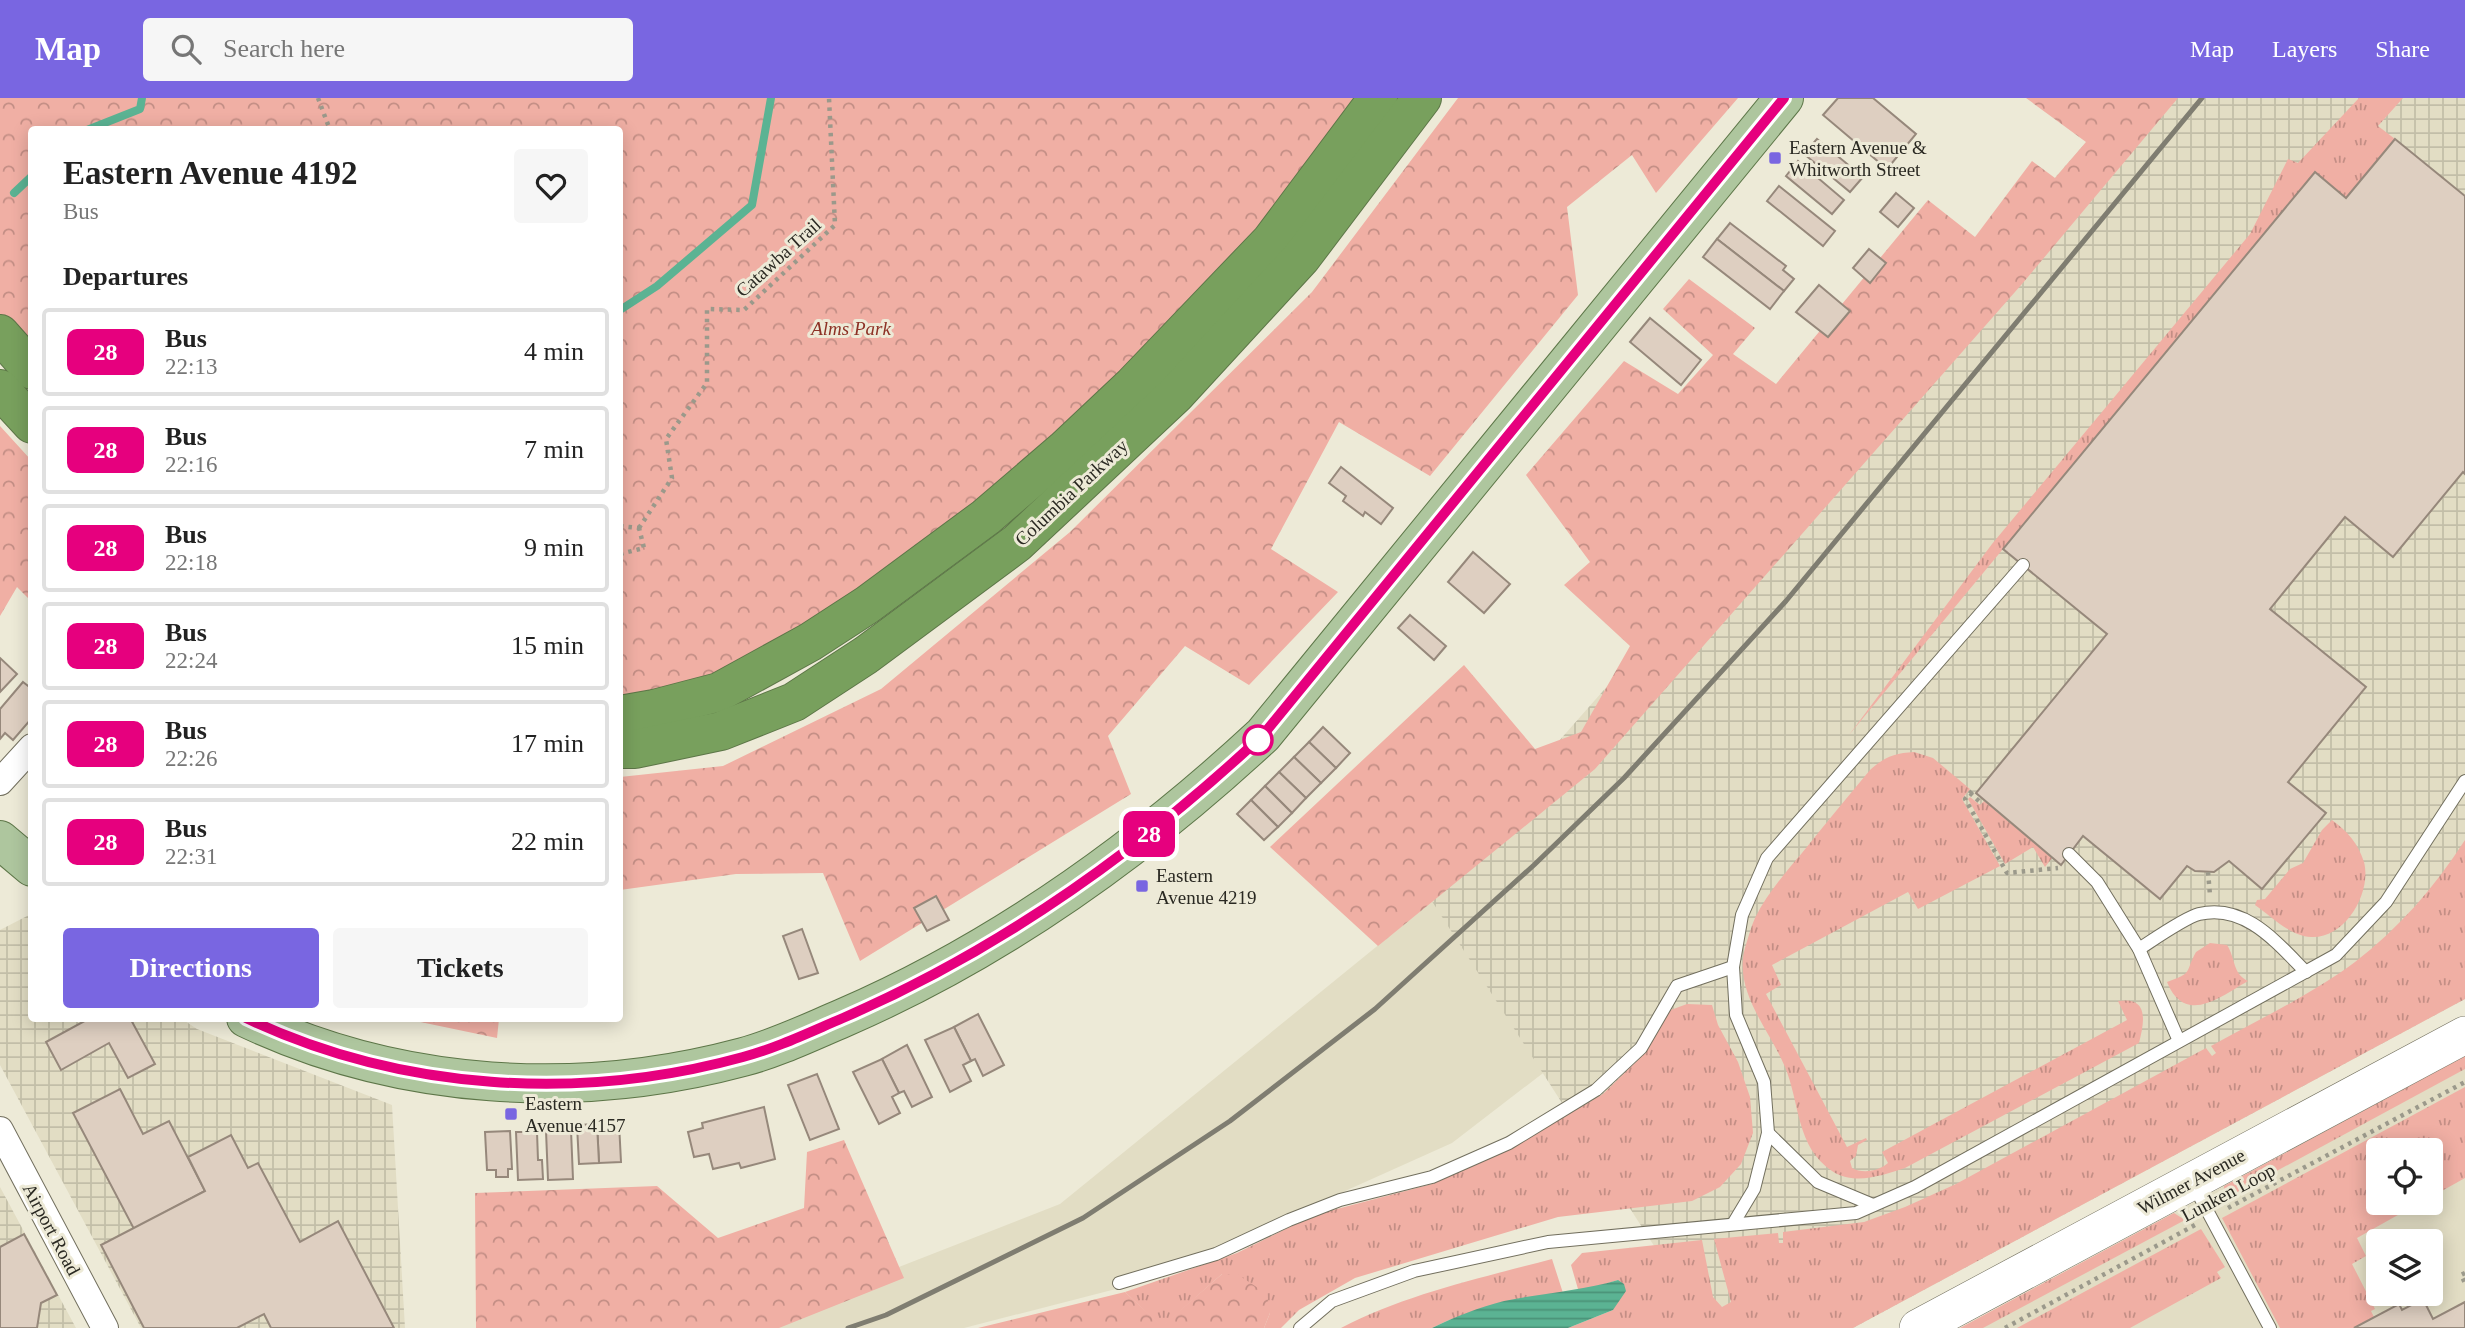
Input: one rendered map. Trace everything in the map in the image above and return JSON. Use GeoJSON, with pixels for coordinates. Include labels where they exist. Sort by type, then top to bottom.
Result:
{"type":"FeatureCollection","features":[{"type":"Feature","properties":{"kind":"highway","name":"Columbia Parkway"},"geometry":{"type":"LineString","coordinates":[[623,714],[680,703],[731,686],[810,642],[867,605],[986,517],[1064,450],[1133,385],[1254,260],[1378,98]]}},
{"type":"Feature","properties":{"kind":"highway","name":"Columbia Parkway"},"geometry":{"type":"LineString","coordinates":[[623,749],[635,749],[721,731],[794,702],[866,655],[1017,543],[1175,395],[1301,258],[1422,98]]}},
{"type":"Feature","properties":{"kind":"highway"},"geometry":{"type":"LineString","coordinates":[[0,334],[28,366]]}},
{"type":"Feature","properties":{"kind":"highway"},"geometry":{"type":"LineString","coordinates":[[0,389],[28,420]]}},
{"type":"Feature","properties":{"kind":"main road"},"geometry":{"type":"LineString","coordinates":[[256,1022],[306,1043],[405,1072],[487,1082],[611,1082],[684,1071],[744,1057],[779,1045],[881,1001],[968,956],[1052,904],[1132,848],[1209,786],[1263,735],[1784,98]]}},
{"type":"Feature","properties":{"kind":"main road"},"geometry":{"type":"LineString","coordinates":[[0,840],[28,864]]}},
{"type":"Feature","properties":{"kind":"street"},"geometry":{"type":"LineString","coordinates":[[0,782],[28,751]]}},
{"type":"Feature","properties":{"kind":"street","name":"Wilmer Avenue"},"geometry":{"type":"LineString","coordinates":[[1918,1328],[2465,1035]]}},
{"type":"Feature","properties":{"kind":"street","name":"Airport Road"},"geometry":{"type":"LineString","coordinates":[[0,1130],[104,1328]]}},
{"type":"Feature","properties":{"kind":"lane"},"geometry":{"type":"LineString","coordinates":[[1733,1224],[1754,1189],[1768,1133],[1765,1082],[1736,1015],[1733,967],[1742,915],[1767,858],[2023,565]]}},
{"type":"Feature","properties":{"kind":"lane"},"geometry":{"type":"LineString","coordinates":[[1300,1328],[1332,1301],[1415,1271],[1548,1242],[1856,1213],[1915,1186],[2336,956],[2386,902],[2465,781]]}},
{"type":"Feature","properties":{"kind":"lane"},"geometry":{"type":"LineString","coordinates":[[2069,854],[2097,883],[2138,949],[2179,1041]]}},
{"type":"Feature","properties":{"kind":"lane"},"geometry":{"type":"LineString","coordinates":[[2138,949],[2197,914],[2227,911],[2262,928],[2306,972]]}},
{"type":"Feature","properties":{"kind":"lane"},"geometry":{"type":"LineString","coordinates":[[1119,1283],[1216,1254],[1340,1200],[1432,1177],[1509,1143],[1597,1090],[1641,1048],[1677,986],[1733,967]]}},
{"type":"Feature","properties":{"kind":"lane"},"geometry":{"type":"LineString","coordinates":[[1768,1133],[1818,1182],[1873,1205]]}},
{"type":"Feature","properties":{"kind":"lane"},"geometry":{"type":"LineString","coordinates":[[2191,1181],[2270,1328]]}},
{"type":"Feature","properties":{"kind":"path"},"geometry":{"type":"LineString","coordinates":[[318,98],[328,126]]}},
{"type":"Feature","properties":{"kind":"path","name":"Catawba Trail"},"geometry":{"type":"LineString","coordinates":[[639,528],[672,478],[666,439],[707,383],[707,309],[744,310],[835,225],[829,98]]}},
{"type":"Feature","properties":{"kind":"path"},"geometry":{"type":"LineString","coordinates":[[623,526],[639,528],[644,548],[623,553]]}},
{"type":"Feature","properties":{"kind":"path"},"geometry":{"type":"LineString","coordinates":[[1980,802],[1971,792],[1965,799],[2007,873],[2082,866]]}},
{"type":"Feature","properties":{"kind":"path"},"geometry":{"type":"LineString","coordinates":[[2201,897],[2222,895]]}},
{"type":"Feature","properties":{"kind":"path","name":"Lunken Loop"},"geometry":{"type":"LineString","coordinates":[[2005,1328],[2465,1082]]}},
{"type":"Feature","properties":{"kind":"path"},"geometry":{"type":"LineString","coordinates":[[2465,1273],[2461,1275],[2465,1283]]}},
{"type":"Feature","properties":{"kind":"shaded area"},"geometry":{"type":"Polygon","coordinates":[[[2125,98],[2465,98],[2465,999],[1853,1328],[1707,1328],[1426,892],[2125,98]]]}},
{"type":"Feature","properties":{"kind":"shaded area"},"geometry":{"type":"Polygon","coordinates":[[[1595,769],[1599,1030],[1452,1143],[1143,1282],[964,1328],[743,1328],[1060,1204],[1595,769]]]}},
{"type":"Feature","properties":{"kind":"shaded area"},"geometry":{"type":"Polygon","coordinates":[[[28,916],[28,1022],[186,1022],[197,1029],[392,1105],[405,1328],[141,1328],[0,1065],[0,930],[28,916]]]}},
{"type":"Feature","properties":{"kind":"shaded area"},"geometry":{"type":"Polygon","coordinates":[[[2465,1056],[2465,1328],[1960,1328],[2465,1056]]]}},
{"type":"Feature","properties":{"kind":"shaded area"},"geometry":{"type":"Polygon","coordinates":[[[0,1187],[76,1328],[0,1328],[0,1187]]]}},
{"type":"Feature","properties":{"kind":"shaded area"},"geometry":{"type":"Polygon","coordinates":[[[1618,1280],[1624,1284],[1626,1291],[1613,1310],[1568,1328],[1432,1328],[1504,1301],[1618,1280]]]}},
{"type":"Feature","properties":{"kind":"green space","name":"Alms Park"},"geometry":{"type":"Polygon","coordinates":[[[0,98],[1378,98],[1219,296],[810,642],[623,712],[623,126],[28,126],[28,367],[0,334],[0,98]]]}},
{"type":"Feature","properties":{"kind":"green space"},"geometry":{"type":"Polygon","coordinates":[[[1458,98],[1738,98],[1656,193],[1632,155],[1567,207],[1578,295],[1430,476],[1339,422],[1271,549],[1338,592],[1249,685],[1185,646],[1108,736],[1131,794],[860,961],[823,873],[736,874],[623,890],[623,777],[723,766],[881,689],[1070,532],[1312,292],[1458,98]]]}},
{"type":"Feature","properties":{"kind":"green space"},"geometry":{"type":"Polygon","coordinates":[[[2026,98],[2178,98],[2022,284],[1595,769],[1378,946],[1270,847],[1464,665],[1535,749],[1581,732],[1630,646],[1564,585],[1590,562],[1526,475],[1624,361],[1678,394],[1713,355],[1663,309],[1689,279],[1755,328],[1733,354],[1776,384],[1928,200],[1975,237],[2032,161],[2055,178],[2086,142],[2026,98]]]}},
{"type":"Feature","properties":{"kind":"green space"},"geometry":{"type":"Polygon","coordinates":[[[2359,98],[2403,98],[2378,126],[2395,139],[2346,198],[2314,173],[1849,735],[1992,544],[2250,234],[2288,159],[2298,163],[2359,98]]]}},
{"type":"Feature","properties":{"kind":"green space"},"geometry":{"type":"Polygon","coordinates":[[[0,426],[28,457],[28,598],[17,587],[0,616],[0,426]]]}},
{"type":"Feature","properties":{"kind":"green space"},"geometry":{"type":"Polygon","coordinates":[[[1914,752],[1933,758],[1970,789],[1962,799],[2000,866],[1918,909],[1908,892],[1772,965],[1781,985],[1766,994],[1847,1147],[1866,1138],[1867,1140],[1858,1145],[1856,1156],[1850,1161],[1852,1168],[1866,1171],[1884,1166],[1888,1163],[1882,1152],[2127,1020],[2118,1001],[2128,1001],[2140,1007],[2142,1027],[2139,1043],[1905,1168],[1868,1178],[1850,1178],[1832,1171],[1820,1161],[1805,1137],[1785,1067],[1748,995],[1744,980],[1745,948],[1755,918],[1771,892],[1870,770],[1890,756],[1914,752]]]}},
{"type":"Feature","properties":{"kind":"green space"},"geometry":{"type":"Polygon","coordinates":[[[1970,797],[1980,805],[1984,801],[2052,858],[2045,867],[2033,847],[2005,864],[1968,799],[1970,797]]]}},
{"type":"Feature","properties":{"kind":"green space"},"geometry":{"type":"Polygon","coordinates":[[[2332,820],[2347,833],[2359,849],[2364,862],[2364,887],[2360,900],[2345,922],[2323,936],[2303,936],[2288,929],[2255,905],[2257,900],[2265,899],[2290,869],[2303,863],[2322,830],[2332,820]]]}},
{"type":"Feature","properties":{"kind":"green space"},"geometry":{"type":"Polygon","coordinates":[[[2465,840],[2465,999],[1853,1328],[1568,1328],[1613,1310],[1618,1280],[1589,1289],[1578,1289],[1571,1265],[1582,1253],[1702,1240],[1713,1297],[1722,1307],[1731,1302],[1714,1239],[1778,1233],[1779,1243],[1783,1243],[1783,1232],[1864,1222],[1905,1207],[1956,1184],[2206,1048],[2212,1056],[2216,1053],[2211,1046],[2321,985],[2371,949],[2415,906],[2465,840]]]}},
{"type":"Feature","properties":{"kind":"green space"},"geometry":{"type":"Polygon","coordinates":[[[2210,943],[2227,945],[2239,974],[2248,981],[2204,1004],[2183,1003],[2174,995],[2167,982],[2185,974],[2196,952],[2210,943]]]}},
{"type":"Feature","properties":{"kind":"green space"},"geometry":{"type":"Polygon","coordinates":[[[1687,1004],[1712,1005],[1718,1025],[1738,1062],[1750,1097],[1753,1133],[1741,1164],[1720,1187],[1692,1201],[1558,1217],[1355,1278],[1299,1310],[1281,1328],[1264,1328],[1270,1313],[1222,1274],[1162,1327],[1125,1292],[1237,1253],[1314,1215],[1432,1184],[1513,1147],[1603,1094],[1646,1052],[1668,1011],[1687,1004]]]}},
{"type":"Feature","properties":{"kind":"green space"},"geometry":{"type":"Polygon","coordinates":[[[420,1022],[499,1022],[497,1038],[420,1022]]]}},
{"type":"Feature","properties":{"kind":"green space"},"geometry":{"type":"Polygon","coordinates":[[[2465,1056],[2465,1069],[2223,1200],[2224,1186],[2465,1056]]]}},
{"type":"Feature","properties":{"kind":"green space"},"geometry":{"type":"Polygon","coordinates":[[[2465,1087],[2465,1178],[2443,1190],[2443,1138],[2370,1138],[2465,1087]]]}},
{"type":"Feature","properties":{"kind":"green space"},"geometry":{"type":"Polygon","coordinates":[[[844,1140],[904,1278],[779,1328],[476,1328],[475,1193],[657,1186],[718,1238],[804,1208],[807,1152],[844,1140]]]}},
{"type":"Feature","properties":{"kind":"green space"},"geometry":{"type":"Polygon","coordinates":[[[2366,1140],[2366,1215],[2398,1215],[2373,1229],[2366,1229],[2366,1233],[2357,1238],[2366,1256],[2352,1264],[2366,1291],[2366,1306],[2373,1306],[2375,1309],[2371,1311],[2374,1317],[2354,1328],[2280,1328],[2222,1218],[2366,1140]]]}},
{"type":"Feature","properties":{"kind":"green space"},"geometry":{"type":"Polygon","coordinates":[[[2174,1213],[2185,1220],[1983,1328],[1960,1328],[2174,1213]]]}},
{"type":"Feature","properties":{"kind":"green space"},"geometry":{"type":"Polygon","coordinates":[[[2201,1229],[2225,1267],[2217,1272],[2221,1278],[2130,1328],[2017,1328],[2201,1229]]]}},
{"type":"Feature","properties":{"kind":"green space"},"geometry":{"type":"Polygon","coordinates":[[[1552,1259],[1563,1293],[1502,1302],[1432,1328],[1341,1328],[1418,1296],[1552,1259]]]}},
{"type":"Feature","properties":{"kind":"green space"},"geometry":{"type":"Polygon","coordinates":[[[1222,1274],[1237,1274],[1267,1294],[1270,1313],[1264,1328],[978,1328],[1125,1292],[1162,1326],[1222,1274]]]}},
{"type":"Feature","properties":{"kind":"building"},"geometry":{"type":"Polygon","coordinates":[[[1838,98],[1873,98],[1916,134],[1887,169],[1823,115],[1838,98]]]}},
{"type":"Feature","properties":{"kind":"building"},"geometry":{"type":"Polygon","coordinates":[[[1817,139],[1863,177],[1850,192],[1804,154],[1817,139]]]}},
{"type":"Feature","properties":{"kind":"building"},"geometry":{"type":"Polygon","coordinates":[[[2395,139],[2465,196],[2465,474],[2463,472],[2393,557],[2345,517],[2270,609],[2366,687],[2288,782],[2326,813],[2262,889],[2229,861],[2214,872],[2195,871],[2187,866],[2160,899],[2083,836],[2061,865],[1976,793],[2107,634],[2003,549],[2315,172],[2346,198],[2395,139]]]}},
{"type":"Feature","properties":{"kind":"building"},"geometry":{"type":"Polygon","coordinates":[[[1798,161],[1844,200],[1832,214],[1786,176],[1798,161]]]}},
{"type":"Feature","properties":{"kind":"building"},"geometry":{"type":"Polygon","coordinates":[[[1779,186],[1835,231],[1823,246],[1767,201],[1779,186]]]}},
{"type":"Feature","properties":{"kind":"building"},"geometry":{"type":"Polygon","coordinates":[[[1896,193],[1914,208],[1898,227],[1880,212],[1896,193]]]}},
{"type":"Feature","properties":{"kind":"building"},"geometry":{"type":"Polygon","coordinates":[[[1730,223],[1786,266],[1783,270],[1794,279],[1784,291],[1717,239],[1730,223]]]}},
{"type":"Feature","properties":{"kind":"building"},"geometry":{"type":"Polygon","coordinates":[[[1717,239],[1784,291],[1770,309],[1703,257],[1717,239]]]}},
{"type":"Feature","properties":{"kind":"building"},"geometry":{"type":"Polygon","coordinates":[[[1869,249],[1886,263],[1870,283],[1853,268],[1869,249]]]}},
{"type":"Feature","properties":{"kind":"building"},"geometry":{"type":"Polygon","coordinates":[[[1819,285],[1850,311],[1828,337],[1796,312],[1819,285]]]}},
{"type":"Feature","properties":{"kind":"building"},"geometry":{"type":"Polygon","coordinates":[[[1650,318],[1701,360],[1681,385],[1630,342],[1650,318]]]}},
{"type":"Feature","properties":{"kind":"building"},"geometry":{"type":"Polygon","coordinates":[[[1341,467],[1393,508],[1381,524],[1365,512],[1363,516],[1343,501],[1346,496],[1329,483],[1341,467]]]}},
{"type":"Feature","properties":{"kind":"building"},"geometry":{"type":"Polygon","coordinates":[[[1473,552],[1510,584],[1484,613],[1448,582],[1473,552]]]}},
{"type":"Feature","properties":{"kind":"building"},"geometry":{"type":"Polygon","coordinates":[[[1410,615],[1446,646],[1434,660],[1398,628],[1410,615]]]}},
{"type":"Feature","properties":{"kind":"building"},"geometry":{"type":"Polygon","coordinates":[[[0,658],[17,674],[0,692],[0,658]]]}},
{"type":"Feature","properties":{"kind":"building"},"geometry":{"type":"Polygon","coordinates":[[[23,682],[28,686],[28,723],[13,740],[5,733],[0,739],[0,709],[23,682]]]}},
{"type":"Feature","properties":{"kind":"building"},"geometry":{"type":"Polygon","coordinates":[[[1323,727],[1350,753],[1336,768],[1309,742],[1323,727]]]}},
{"type":"Feature","properties":{"kind":"building"},"geometry":{"type":"Polygon","coordinates":[[[1309,742],[1336,768],[1321,783],[1294,757],[1309,742]]]}},
{"type":"Feature","properties":{"kind":"building"},"geometry":{"type":"Polygon","coordinates":[[[1294,757],[1321,783],[1306,798],[1279,772],[1294,757]]]}},
{"type":"Feature","properties":{"kind":"building"},"geometry":{"type":"Polygon","coordinates":[[[1279,772],[1306,798],[1292,813],[1265,786],[1279,772]]]}},
{"type":"Feature","properties":{"kind":"building"},"geometry":{"type":"Polygon","coordinates":[[[1265,786],[1292,813],[1278,827],[1251,800],[1265,786]]]}},
{"type":"Feature","properties":{"kind":"building"},"geometry":{"type":"Polygon","coordinates":[[[1251,800],[1278,827],[1264,840],[1237,814],[1251,800]]]}},
{"type":"Feature","properties":{"kind":"building"},"geometry":{"type":"Polygon","coordinates":[[[936,896],[949,920],[927,931],[914,908],[936,896]]]}},
{"type":"Feature","properties":{"kind":"building"},"geometry":{"type":"Polygon","coordinates":[[[802,929],[818,973],[799,979],[783,936],[802,929]]]}},
{"type":"Feature","properties":{"kind":"building"},"geometry":{"type":"Polygon","coordinates":[[[978,1014],[1004,1065],[983,1076],[975,1059],[971,1061],[954,1027],[978,1014]]]}},
{"type":"Feature","properties":{"kind":"building"},"geometry":{"type":"Polygon","coordinates":[[[83,1022],[132,1022],[155,1064],[128,1078],[109,1043],[61,1070],[46,1042],[83,1022]]]}},
{"type":"Feature","properties":{"kind":"building"},"geometry":{"type":"Polygon","coordinates":[[[954,1027],[971,1061],[963,1065],[971,1081],[950,1092],[925,1040],[954,1027]]]}},
{"type":"Feature","properties":{"kind":"building"},"geometry":{"type":"Polygon","coordinates":[[[907,1045],[932,1097],[912,1107],[904,1091],[899,1093],[882,1059],[907,1045]]]}},
{"type":"Feature","properties":{"kind":"building"},"geometry":{"type":"Polygon","coordinates":[[[882,1059],[899,1093],[892,1097],[900,1113],[879,1124],[853,1072],[882,1059]]]}},
{"type":"Feature","properties":{"kind":"building"},"geometry":{"type":"Polygon","coordinates":[[[817,1074],[839,1129],[810,1140],[788,1085],[817,1074]]]}},
{"type":"Feature","properties":{"kind":"building"},"geometry":{"type":"Polygon","coordinates":[[[120,1089],[143,1134],[169,1121],[205,1191],[134,1229],[73,1113],[120,1089]]]}},
{"type":"Feature","properties":{"kind":"building"},"geometry":{"type":"Polygon","coordinates":[[[764,1107],[775,1159],[741,1168],[739,1163],[713,1169],[709,1154],[694,1157],[688,1132],[703,1128],[702,1123],[764,1107]]]}},
{"type":"Feature","properties":{"kind":"building"},"geometry":{"type":"Polygon","coordinates":[[[619,1123],[621,1162],[599,1163],[597,1124],[619,1123]]]}},
{"type":"Feature","properties":{"kind":"building"},"geometry":{"type":"Polygon","coordinates":[[[597,1124],[599,1163],[579,1164],[577,1125],[597,1124]]]}},
{"type":"Feature","properties":{"kind":"building"},"geometry":{"type":"Polygon","coordinates":[[[571,1130],[573,1179],[548,1180],[546,1131],[571,1130]]]}},
{"type":"Feature","properties":{"kind":"building"},"geometry":{"type":"Polygon","coordinates":[[[510,1131],[512,1169],[508,1169],[508,1177],[496,1177],[496,1170],[487,1170],[485,1132],[510,1131]]]}},
{"type":"Feature","properties":{"kind":"building"},"geometry":{"type":"Polygon","coordinates":[[[516,1132],[537,1132],[538,1160],[542,1160],[543,1179],[518,1180],[516,1132]]]}},
{"type":"Feature","properties":{"kind":"building"},"geometry":{"type":"Polygon","coordinates":[[[231,1135],[248,1168],[258,1163],[300,1242],[338,1221],[394,1328],[271,1328],[264,1314],[237,1328],[144,1328],[101,1245],[205,1191],[188,1157],[231,1135]]]}},
{"type":"Feature","properties":{"kind":"building"},"geometry":{"type":"Polygon","coordinates":[[[24,1234],[57,1295],[41,1303],[37,1328],[0,1328],[0,1247],[24,1234]]]}},
{"type":"Feature","properties":{"kind":"building"},"geometry":{"type":"Polygon","coordinates":[[[2465,1302],[2465,1328],[2354,1328],[2395,1306],[2400,1306],[2402,1310],[2410,1306],[2426,1306],[2433,1319],[2465,1302]]]}},
{"type":"Feature","properties":{"kind":"waterway"},"geometry":{"type":"LineString","coordinates":[[97,126],[140,109],[142,98]]}},
{"type":"Feature","properties":{"kind":"waterway"},"geometry":{"type":"LineString","coordinates":[[623,308],[657,286],[752,205],[771,98]]}},
{"type":"Feature","properties":{"kind":"waterway"},"geometry":{"type":"LineString","coordinates":[[14,193],[28,180]]}},
{"type":"Feature","properties":{"kind":"railway"},"geometry":{"type":"LineString","coordinates":[[848,1328],[886,1315],[1083,1218],[1230,1121],[1375,1009],[1534,865],[1624,778],[1786,601],[2202,98]]}},
{"type":"Feature","properties":{"kind":"bus line","name":"28"},"geometry":{"type":"LineString","coordinates":[[256,1022],[306,1043],[405,1072],[487,1082],[611,1082],[684,1071],[744,1057],[779,1045],[881,1001],[968,956],[1052,904],[1132,848],[1209,786],[1263,735],[1784,98]]}},
{"type":"Feature","properties":{"kind":"place","name":"Eastern Avenue & Whitworth Street"},"geometry":{"type":"Point","coordinates":[1775,158]}},
{"type":"Feature","properties":{"kind":"place","name":"Eastern Avenue 4219"},"geometry":{"type":"Point","coordinates":[1142,886]}},
{"type":"Feature","properties":{"kind":"place","name":"Eastern Avenue 4157"},"geometry":{"type":"Point","coordinates":[511,1114]}}]}
